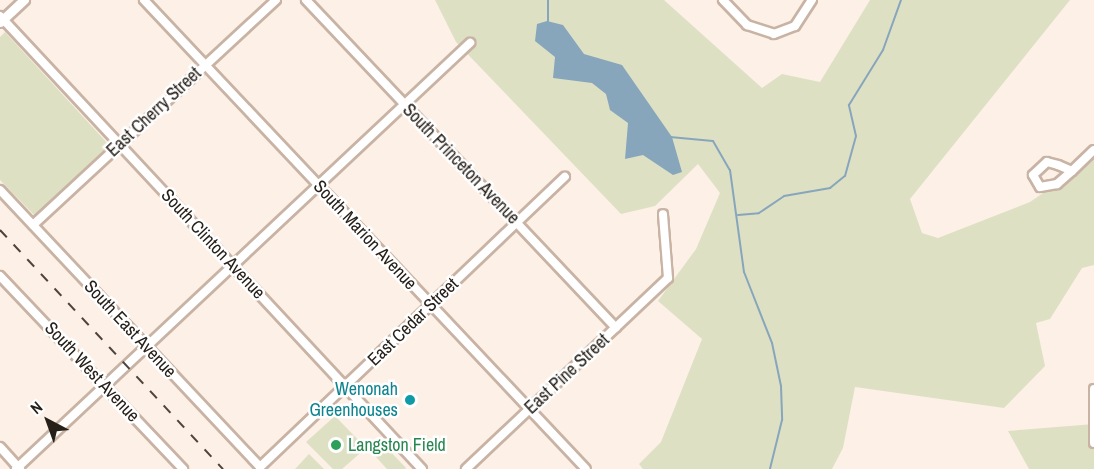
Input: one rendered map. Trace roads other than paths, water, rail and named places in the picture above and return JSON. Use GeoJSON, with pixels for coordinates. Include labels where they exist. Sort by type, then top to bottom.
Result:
{"type":"FeatureCollection","features":[{"type":"Feature","properties":{"kind":"street"},"geometry":{"type":"LineString","coordinates":[[1,20],[24,0]]}},
{"type":"Feature","properties":{"kind":"street","name":"South Marion Avenue"},"geometry":{"type":"LineString","coordinates":[[144,0],[586,469]]}},
{"type":"Feature","properties":{"kind":"street","name":"East Cherry Street"},"geometry":{"type":"LineString","coordinates":[[33,225],[276,0]]}},
{"type":"Feature","properties":{"kind":"street","name":"South Princeton Avenue"},"geometry":{"type":"LineString","coordinates":[[306,0],[616,328]]}},
{"type":"Feature","properties":{"kind":"street"},"geometry":{"type":"LineString","coordinates":[[723,0],[747,25],[774,34],[795,26],[812,0]]}},
{"type":"Feature","properties":{"kind":"street","name":"South Clinton Avenue"},"geometry":{"type":"LineString","coordinates":[[1,20],[422,469]]}},
{"type":"Feature","properties":{"kind":"street"},"geometry":{"type":"LineString","coordinates":[[0,447],[18,468],[470,43]]}},
{"type":"Feature","properties":{"kind":"street"},"geometry":{"type":"LineString","coordinates":[[1072,171],[1047,162],[1033,175],[1040,187],[1052,186],[1072,171],[1094,150]]}},
{"type":"Feature","properties":{"kind":"street","name":"East Cedar Street"},"geometry":{"type":"LineString","coordinates":[[261,467],[565,177]]}},
{"type":"Feature","properties":{"kind":"street","name":"South East Avenue"},"geometry":{"type":"LineString","coordinates":[[0,190],[261,467]]}},
{"type":"Feature","properties":{"kind":"street","name":"East Pine Street"},"geometry":{"type":"LineString","coordinates":[[466,469],[668,278],[663,214]]}},
{"type":"Feature","properties":{"kind":"street","name":"South West Avenue"},"geometry":{"type":"LineString","coordinates":[[0,276],[183,469]]}},
{"type":"Feature","properties":{"kind":"street"},"geometry":{"type":"LineString","coordinates":[[1094,389],[1094,443]]}},
{"type":"Feature","properties":{"kind":"water"},"geometry":{"type":"Polygon","coordinates":[[[547,21],[563,25],[584,54],[622,65],[672,137],[682,172],[673,175],[643,155],[625,159],[628,123],[610,110],[606,94],[592,83],[553,78],[555,57],[535,41],[537,24],[547,21]]]}},
{"type":"Feature","properties":{"kind":"waterway"},"geometry":{"type":"LineString","coordinates":[[548,0],[548,23]]}},
{"type":"Feature","properties":{"kind":"waterway"},"geometry":{"type":"LineString","coordinates":[[738,215],[759,213],[784,196],[830,188],[845,176],[856,136],[849,105],[883,50],[901,0]]}},
{"type":"Feature","properties":{"kind":"waterway"},"geometry":{"type":"LineString","coordinates":[[670,137],[713,141],[730,170],[744,272],[772,343],[781,386],[782,420],[770,469]]}},
{"type":"Feature","properties":{"kind":"railway"},"geometry":{"type":"LineString","coordinates":[[0,230],[223,469]]}},
{"type":"Feature","properties":{"kind":"place","name":"Wenonah Greenhouses"},"geometry":{"type":"Point","coordinates":[410,400]}},
{"type":"Feature","properties":{"kind":"place","name":"Langston Field"},"geometry":{"type":"Point","coordinates":[336,445]}}]}
